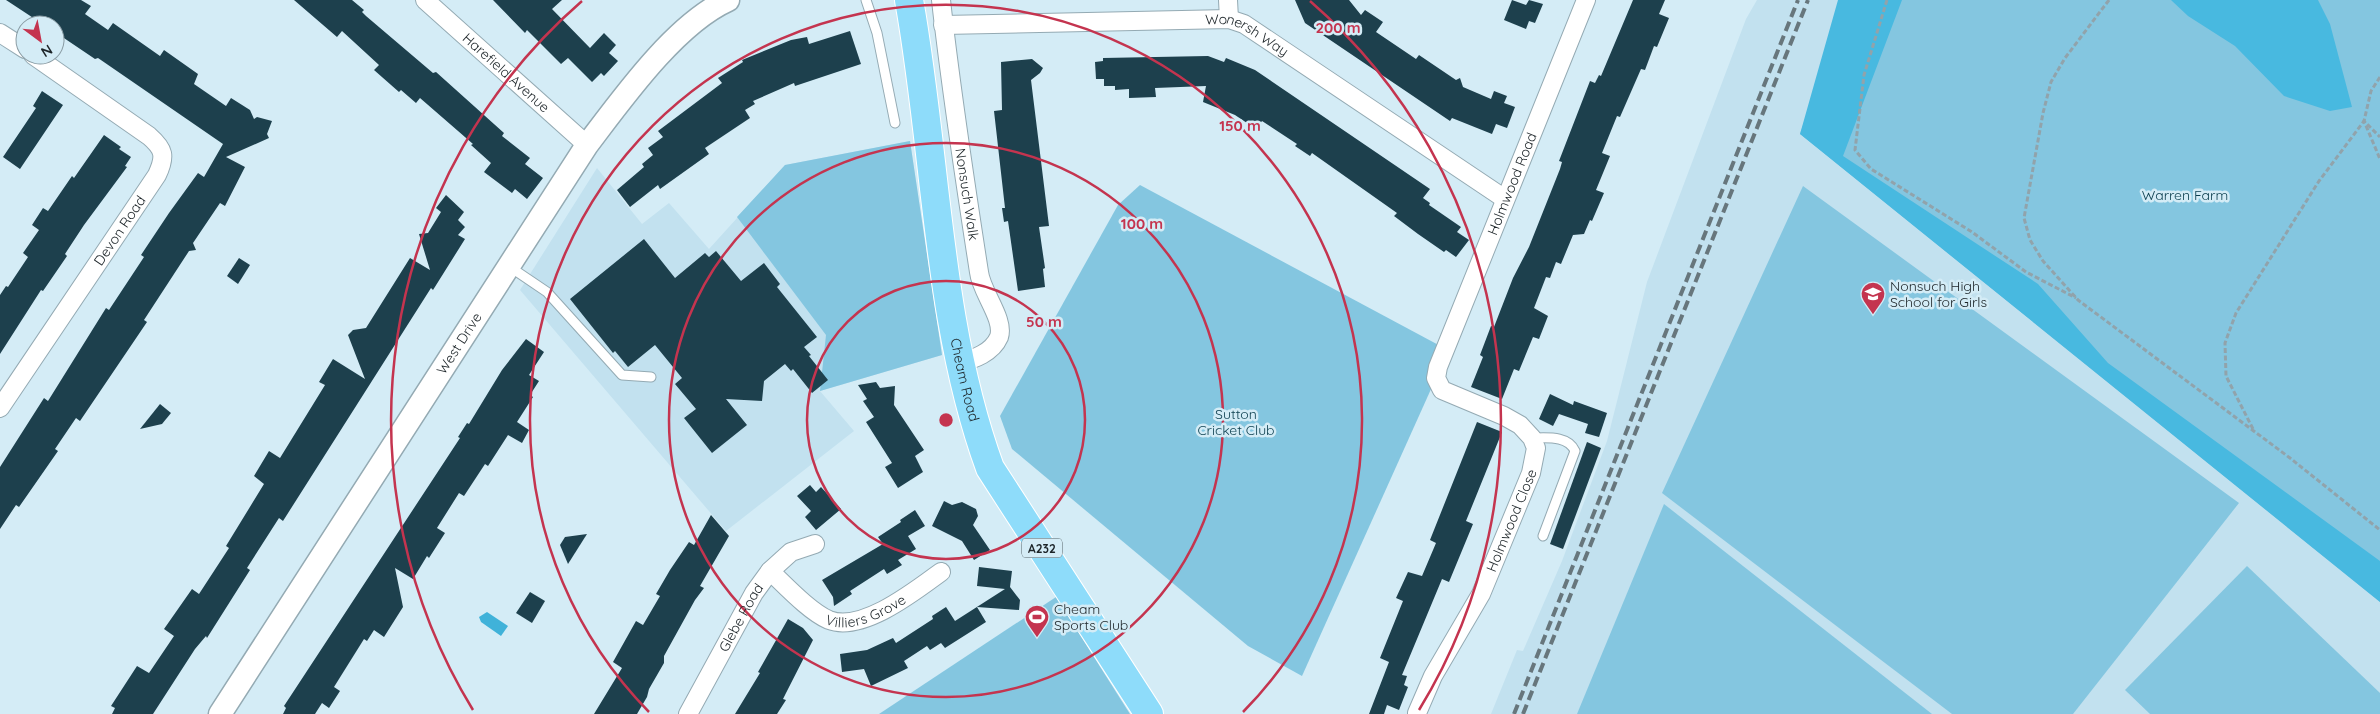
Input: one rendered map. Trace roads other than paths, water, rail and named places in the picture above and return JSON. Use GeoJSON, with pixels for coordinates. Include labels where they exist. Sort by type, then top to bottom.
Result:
{"type":"FeatureCollection","features":[{"type":"Feature","properties":{"kind":"highway","name":"Cheam Road"},"geometry":{"type":"LineString","coordinates":[[909,0],[959,363],[974,424],[990,468],[1148,714]]}},
{"type":"Feature","properties":{"kind":"street","name":"Harefield Avenue"},"geometry":{"type":"LineString","coordinates":[[425,0],[587,145]]}},
{"type":"Feature","properties":{"kind":"street","name":"West Drive"},"geometry":{"type":"LineString","coordinates":[[220,714],[587,145],[631,87],[689,25],[728,0]]}},
{"type":"Feature","properties":{"kind":"street","name":"Nonsuch Walk"},"geometry":{"type":"LineString","coordinates":[[941,0],[979,277],[1000,328],[999,337],[989,350],[976,359],[959,363]]}},
{"type":"Feature","properties":{"kind":"street"},"geometry":{"type":"LineString","coordinates":[[1228,0],[1229,19]]}},
{"type":"Feature","properties":{"kind":"street","name":"Holmwood Road"},"geometry":{"type":"LineString","coordinates":[[1532,438],[1520,425],[1504,416],[1442,390],[1436,378],[1438,367],[1586,0]]}},
{"type":"Feature","properties":{"kind":"street","name":"Wonersh Way"},"geometry":{"type":"LineString","coordinates":[[943,25],[1229,19],[1244,24],[1505,199]]}},
{"type":"Feature","properties":{"kind":"street"},"geometry":{"type":"LineString","coordinates":[[0,32],[15,43]]}},
{"type":"Feature","properties":{"kind":"street","name":"Devon Road"},"geometry":{"type":"LineString","coordinates":[[0,408],[163,163],[162,152],[157,143],[48,65]]}},
{"type":"Feature","properties":{"kind":"street","name":"Holmwood Close"},"geometry":{"type":"LineString","coordinates":[[1417,713],[1430,682],[1481,594],[1535,461],[1536,448],[1532,438]]}},
{"type":"Feature","properties":{"kind":"street","name":"Glebe Road"},"geometry":{"type":"LineString","coordinates":[[688,714],[754,593],[770,571],[791,552],[816,544]]}},
{"type":"Feature","properties":{"kind":"street","name":"Villiers Grove"},"geometry":{"type":"LineString","coordinates":[[770,571],[800,599],[828,620],[854,623],[916,590],[941,572]]}},
{"type":"Feature","properties":{"kind":"lane"},"geometry":{"type":"LineString","coordinates":[[866,0],[877,33],[895,123]]}},
{"type":"Feature","properties":{"kind":"lane"},"geometry":{"type":"LineString","coordinates":[[508,266],[547,292],[622,375],[650,377]]}},
{"type":"Feature","properties":{"kind":"lane"},"geometry":{"type":"LineString","coordinates":[[1532,438],[1559,439],[1573,446],[1575,451],[1543,536]]}},
{"type":"Feature","properties":{"kind":"railway"},"geometry":{"type":"LineString","coordinates":[[1514,714],[1798,0]]}},
{"type":"Feature","properties":{"kind":"railway"},"geometry":{"type":"LineString","coordinates":[[1523,714],[1808,0]]}},
{"type":"Feature","properties":{"kind":"place","name":"Nonsuch High School for Girls"},"geometry":{"type":"Point","coordinates":[1873,315]}},
{"type":"Feature","properties":{"kind":"place","name":"Cheam Sports Club"},"geometry":{"type":"Point","coordinates":[1037,638]}},
{"type":"Feature","properties":{"kind":"park label","name":"Warren Farm"},"geometry":{"type":"Point","coordinates":[2185,195]}},
{"type":"Feature","properties":{"kind":"park label","name":"Sutton Cricket Club"},"geometry":{"type":"Point","coordinates":[1236,422]}}]}
